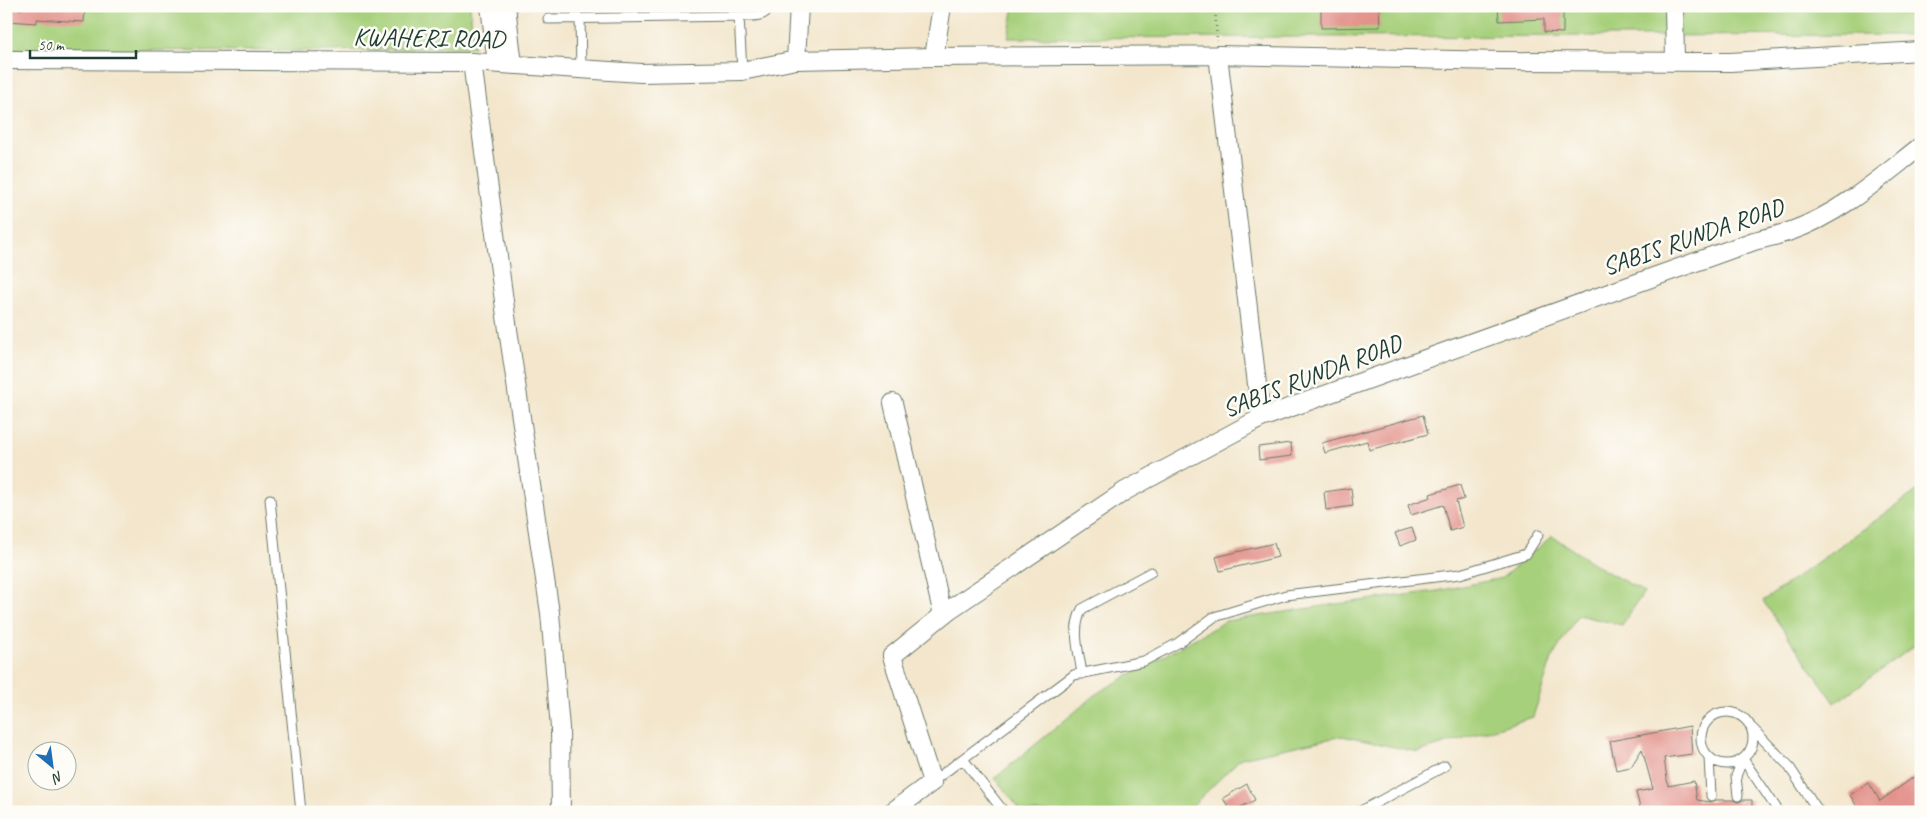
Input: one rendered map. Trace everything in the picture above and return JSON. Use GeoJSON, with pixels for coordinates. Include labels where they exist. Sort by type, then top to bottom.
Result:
{"type":"FeatureCollection","features":[{"type":"Feature","properties":{"kind":"street"},"geometry":{"type":"LineString","coordinates":[[490,6],[505,64]]}},
{"type":"Feature","properties":{"kind":"street"},"geometry":{"type":"LineString","coordinates":[[505,64],[506,6]]}},
{"type":"Feature","properties":{"kind":"street"},"geometry":{"type":"LineString","coordinates":[[796,60],[799,6]]}},
{"type":"Feature","properties":{"kind":"street"},"geometry":{"type":"LineString","coordinates":[[934,57],[942,6]]}},
{"type":"Feature","properties":{"kind":"street"},"geometry":{"type":"LineString","coordinates":[[1674,6],[1675,61]]}},
{"type":"Feature","properties":{"kind":"street","name":"KWAHERI ROAD"},"geometry":{"type":"LineString","coordinates":[[6,60],[472,62],[641,73],[742,71],[796,60],[934,57],[1218,55],[1492,61],[1730,62],[1921,51]]}},
{"type":"Feature","properties":{"kind":"street"},"geometry":{"type":"LineString","coordinates":[[1218,55],[1261,418]]}},
{"type":"Feature","properties":{"kind":"street"},"geometry":{"type":"LineString","coordinates":[[472,62],[506,316],[550,613],[560,728],[561,812]]}},
{"type":"Feature","properties":{"kind":"street","name":"SABIS RUNDA ROAD"},"geometry":{"type":"LineString","coordinates":[[932,782],[892,656],[943,615],[1125,491],[1261,418],[1792,230],[1827,214],[1865,189],[1921,146]]}},
{"type":"Feature","properties":{"kind":"street"},"geometry":{"type":"LineString","coordinates":[[892,403],[943,615]]}},
{"type":"Feature","properties":{"kind":"street"},"geometry":{"type":"LineString","coordinates":[[892,812],[932,782]]}},
{"type":"Feature","properties":{"kind":"lane"},"geometry":{"type":"LineString","coordinates":[[548,19],[763,15],[769,12],[770,6]]}},
{"type":"Feature","properties":{"kind":"lane"},"geometry":{"type":"LineString","coordinates":[[739,16],[742,71]]}},
{"type":"Feature","properties":{"kind":"lane"},"geometry":{"type":"LineString","coordinates":[[580,19],[581,69]]}},
{"type":"Feature","properties":{"kind":"lane"},"geometry":{"type":"LineString","coordinates":[[270,499],[301,812]]}},
{"type":"Feature","properties":{"kind":"lane"},"geometry":{"type":"LineString","coordinates":[[932,782],[1074,675],[1144,661],[1178,644],[1214,618],[1286,595],[1460,574],[1526,554],[1538,535]]}},
{"type":"Feature","properties":{"kind":"lane"},"geometry":{"type":"LineString","coordinates":[[1082,674],[1076,632],[1077,619],[1082,609],[1151,572]]}},
{"type":"Feature","properties":{"kind":"lane"},"geometry":{"type":"LineString","coordinates":[[1743,759],[1726,764],[1709,757],[1704,751],[1701,734],[1709,719],[1716,714],[1733,712],[1741,715],[1788,765],[1819,812]]}},
{"type":"Feature","properties":{"kind":"lane"},"geometry":{"type":"LineString","coordinates":[[1738,796],[1736,776],[1743,759],[1753,745],[1752,728]]}},
{"type":"Feature","properties":{"kind":"lane"},"geometry":{"type":"LineString","coordinates":[[1709,757],[1711,796]]}},
{"type":"Feature","properties":{"kind":"lane"},"geometry":{"type":"LineString","coordinates":[[963,759],[1004,812]]}},
{"type":"Feature","properties":{"kind":"lane"},"geometry":{"type":"LineString","coordinates":[[1743,759],[1779,812]]}},
{"type":"Feature","properties":{"kind":"lane"},"geometry":{"type":"LineString","coordinates":[[1359,812],[1445,766]]}},
{"type":"Feature","properties":{"kind":"path"},"geometry":{"type":"LineString","coordinates":[[1215,6],[1218,55]]}},
{"type":"Feature","properties":{"kind":"green space"},"geometry":{"type":"Polygon","coordinates":[[[6,6],[470,6],[474,47],[332,51],[6,50],[6,6]]]}},
{"type":"Feature","properties":{"kind":"green space"},"geometry":{"type":"Polygon","coordinates":[[[1014,6],[1921,6],[1921,35],[1008,38],[1014,6]]]}},
{"type":"Feature","properties":{"kind":"green space"},"geometry":{"type":"Polygon","coordinates":[[[1921,488],[1921,641],[1835,703],[1763,601],[1921,488]]]}},
{"type":"Feature","properties":{"kind":"green space"},"geometry":{"type":"Polygon","coordinates":[[[1552,536],[1602,569],[1644,592],[1622,625],[1578,615],[1552,658],[1533,717],[1418,752],[1342,736],[1241,758],[1186,812],[1022,812],[995,778],[1099,692],[1226,621],[1437,591],[1502,578],[1552,536]]]}},
{"type":"Feature","properties":{"kind":"building"},"geometry":{"type":"Polygon","coordinates":[[[21,6],[85,6],[84,22],[37,19],[37,23],[6,21],[6,8],[21,9],[21,6]]]}},
{"type":"Feature","properties":{"kind":"building"},"geometry":{"type":"Polygon","coordinates":[[[1321,6],[1379,6],[1380,27],[1321,28],[1321,6]]]}},
{"type":"Feature","properties":{"kind":"building"},"geometry":{"type":"Polygon","coordinates":[[[1498,6],[1563,6],[1563,33],[1544,32],[1544,19],[1499,21],[1498,6]]]}},
{"type":"Feature","properties":{"kind":"building"},"geometry":{"type":"Polygon","coordinates":[[[1423,415],[1428,434],[1369,450],[1367,441],[1325,453],[1322,443],[1423,415]]]}},
{"type":"Feature","properties":{"kind":"building"},"geometry":{"type":"Polygon","coordinates":[[[1291,443],[1292,456],[1259,460],[1258,447],[1291,443]]]}},
{"type":"Feature","properties":{"kind":"building"},"geometry":{"type":"Polygon","coordinates":[[[1460,485],[1464,499],[1456,501],[1463,527],[1450,531],[1443,505],[1411,515],[1408,505],[1431,497],[1430,494],[1460,485]]]}},
{"type":"Feature","properties":{"kind":"building"},"geometry":{"type":"Polygon","coordinates":[[[1351,488],[1353,506],[1326,510],[1324,492],[1351,488]]]}},
{"type":"Feature","properties":{"kind":"building"},"geometry":{"type":"Polygon","coordinates":[[[1412,528],[1416,540],[1400,546],[1395,533],[1412,528]]]}},
{"type":"Feature","properties":{"kind":"building"},"geometry":{"type":"Polygon","coordinates":[[[1274,543],[1278,557],[1220,571],[1216,557],[1274,543]]]}},
{"type":"Feature","properties":{"kind":"building"},"geometry":{"type":"Polygon","coordinates":[[[1690,726],[1692,754],[1664,758],[1668,786],[1694,781],[1697,800],[1711,802],[1716,800],[1733,800],[1738,802],[1752,800],[1752,812],[1641,812],[1636,792],[1653,789],[1642,749],[1631,767],[1616,770],[1610,741],[1690,726]]]}},
{"type":"Feature","properties":{"kind":"building"},"geometry":{"type":"Polygon","coordinates":[[[1921,772],[1921,812],[1860,812],[1850,795],[1869,783],[1880,801],[1921,772]]]}},
{"type":"Feature","properties":{"kind":"building"},"geometry":{"type":"Polygon","coordinates":[[[1247,784],[1255,800],[1231,812],[1223,798],[1247,784]]]}}]}
